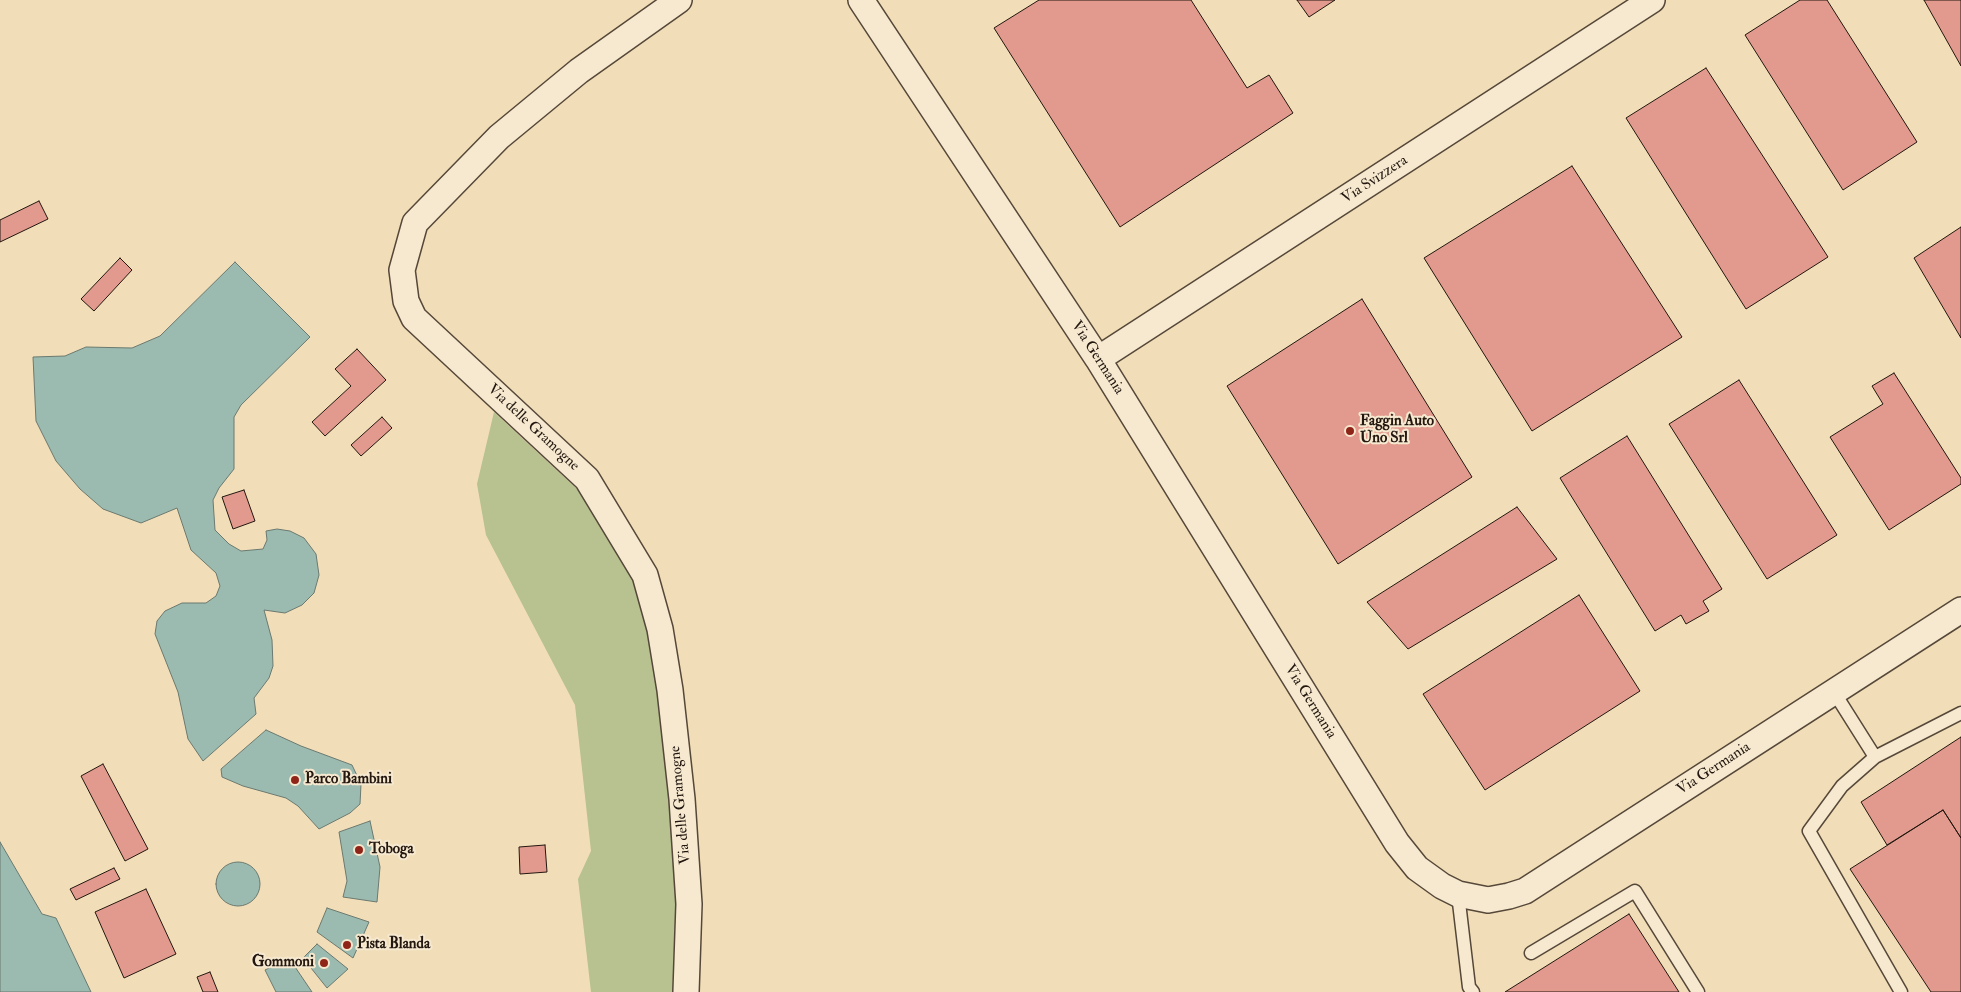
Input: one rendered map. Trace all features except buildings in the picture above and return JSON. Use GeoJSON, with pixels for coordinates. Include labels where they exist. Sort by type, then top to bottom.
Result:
{"type":"FeatureCollection","features":[{"type":"Feature","properties":{"kind":"street","name":"Via delle Gramogne"},"geometry":{"type":"LineString","coordinates":[[679,0],[579,71],[498,137],[415,223],[402,270],[406,301],[414,318],[587,479],[645,576],[663,647],[670,690],[682,799],[688,904],[686,992]]}},
{"type":"Feature","properties":{"kind":"street","name":"Via Germania"},"geometry":{"type":"LineString","coordinates":[[861,0],[1098,359],[1397,843],[1417,868],[1442,886],[1458,894],[1488,900],[1525,891],[1961,610]]}},
{"type":"Feature","properties":{"kind":"street","name":"Via Svizzera"},"geometry":{"type":"LineString","coordinates":[[1098,359],[1652,0]]}},
{"type":"Feature","properties":{"kind":"lane"},"geometry":{"type":"LineString","coordinates":[[1834,692],[1875,757]]}},
{"type":"Feature","properties":{"kind":"lane"},"geometry":{"type":"LineString","coordinates":[[1901,992],[1809,831],[1842,786],[1875,757],[1961,713]]}},
{"type":"Feature","properties":{"kind":"lane"},"geometry":{"type":"LineString","coordinates":[[1531,953],[1635,891],[1698,992]]}},
{"type":"Feature","properties":{"kind":"lane"},"geometry":{"type":"LineString","coordinates":[[1458,894],[1469,987],[1473,992]]}},
{"type":"Feature","properties":{"kind":"green space"},"geometry":{"type":"Polygon","coordinates":[[[494,412],[578,490],[634,577],[681,691],[677,992],[591,992],[578,879],[591,851],[575,705],[486,535],[477,484],[494,412]]]}},
{"type":"Feature","properties":{"kind":"water"},"geometry":{"type":"Polygon","coordinates":[[[235,262],[310,337],[241,405],[234,417],[234,469],[219,488],[213,500],[215,530],[229,544],[241,551],[263,549],[267,540],[266,531],[277,529],[290,531],[304,538],[316,554],[319,575],[314,593],[302,605],[285,613],[264,610],[272,640],[273,666],[269,678],[254,698],[256,714],[203,761],[188,739],[178,692],[155,634],[157,621],[165,611],[182,603],[206,603],[216,596],[220,586],[216,573],[191,550],[177,508],[141,523],[103,509],[80,489],[56,461],[36,421],[33,357],[65,356],[86,347],[132,348],[160,336],[235,262]]]}},
{"type":"Feature","properties":{"kind":"water","name":"Parco Bambini"},"geometry":{"type":"Polygon","coordinates":[[[266,730],[301,746],[352,765],[361,784],[360,804],[350,813],[319,829],[298,806],[286,798],[243,786],[222,777],[221,769],[266,730]]]}},
{"type":"Feature","properties":{"kind":"water","name":"Toboga"},"geometry":{"type":"Polygon","coordinates":[[[370,821],[380,867],[377,902],[343,897],[347,881],[339,832],[370,821]]]}},
{"type":"Feature","properties":{"kind":"water"},"geometry":{"type":"Polygon","coordinates":[[[0,842],[42,914],[56,918],[91,992],[0,992],[0,842]]]}},
{"type":"Feature","properties":{"kind":"water"},"geometry":{"type":"Polygon","coordinates":[[[234,862],[242,862],[254,868],[260,884],[254,900],[242,906],[234,906],[222,900],[216,888],[216,880],[222,868],[234,862]]]}},
{"type":"Feature","properties":{"kind":"water","name":"Pista Blanda"},"geometry":{"type":"Polygon","coordinates":[[[327,908],[369,922],[353,958],[317,932],[327,908]]]}},
{"type":"Feature","properties":{"kind":"water","name":"Gommoni"},"geometry":{"type":"Polygon","coordinates":[[[317,944],[348,969],[327,988],[303,958],[317,944]]]}},
{"type":"Feature","properties":{"kind":"water"},"geometry":{"type":"Polygon","coordinates":[[[289,958],[312,992],[276,992],[265,970],[289,958]]]}},
{"type":"Feature","properties":{"kind":"place","name":"Faggin Auto Uno Srl"},"geometry":{"type":"Point","coordinates":[1350,431]}},
{"type":"Feature","properties":{"kind":"place","name":"Parco Bambini"},"geometry":{"type":"Point","coordinates":[295,780]}},
{"type":"Feature","properties":{"kind":"place","name":"Toboga"},"geometry":{"type":"Point","coordinates":[359,850]}},
{"type":"Feature","properties":{"kind":"place","name":"Pista Blanda"},"geometry":{"type":"Point","coordinates":[347,945]}},
{"type":"Feature","properties":{"kind":"place","name":"Gommoni"},"geometry":{"type":"Point","coordinates":[324,963]}}]}
